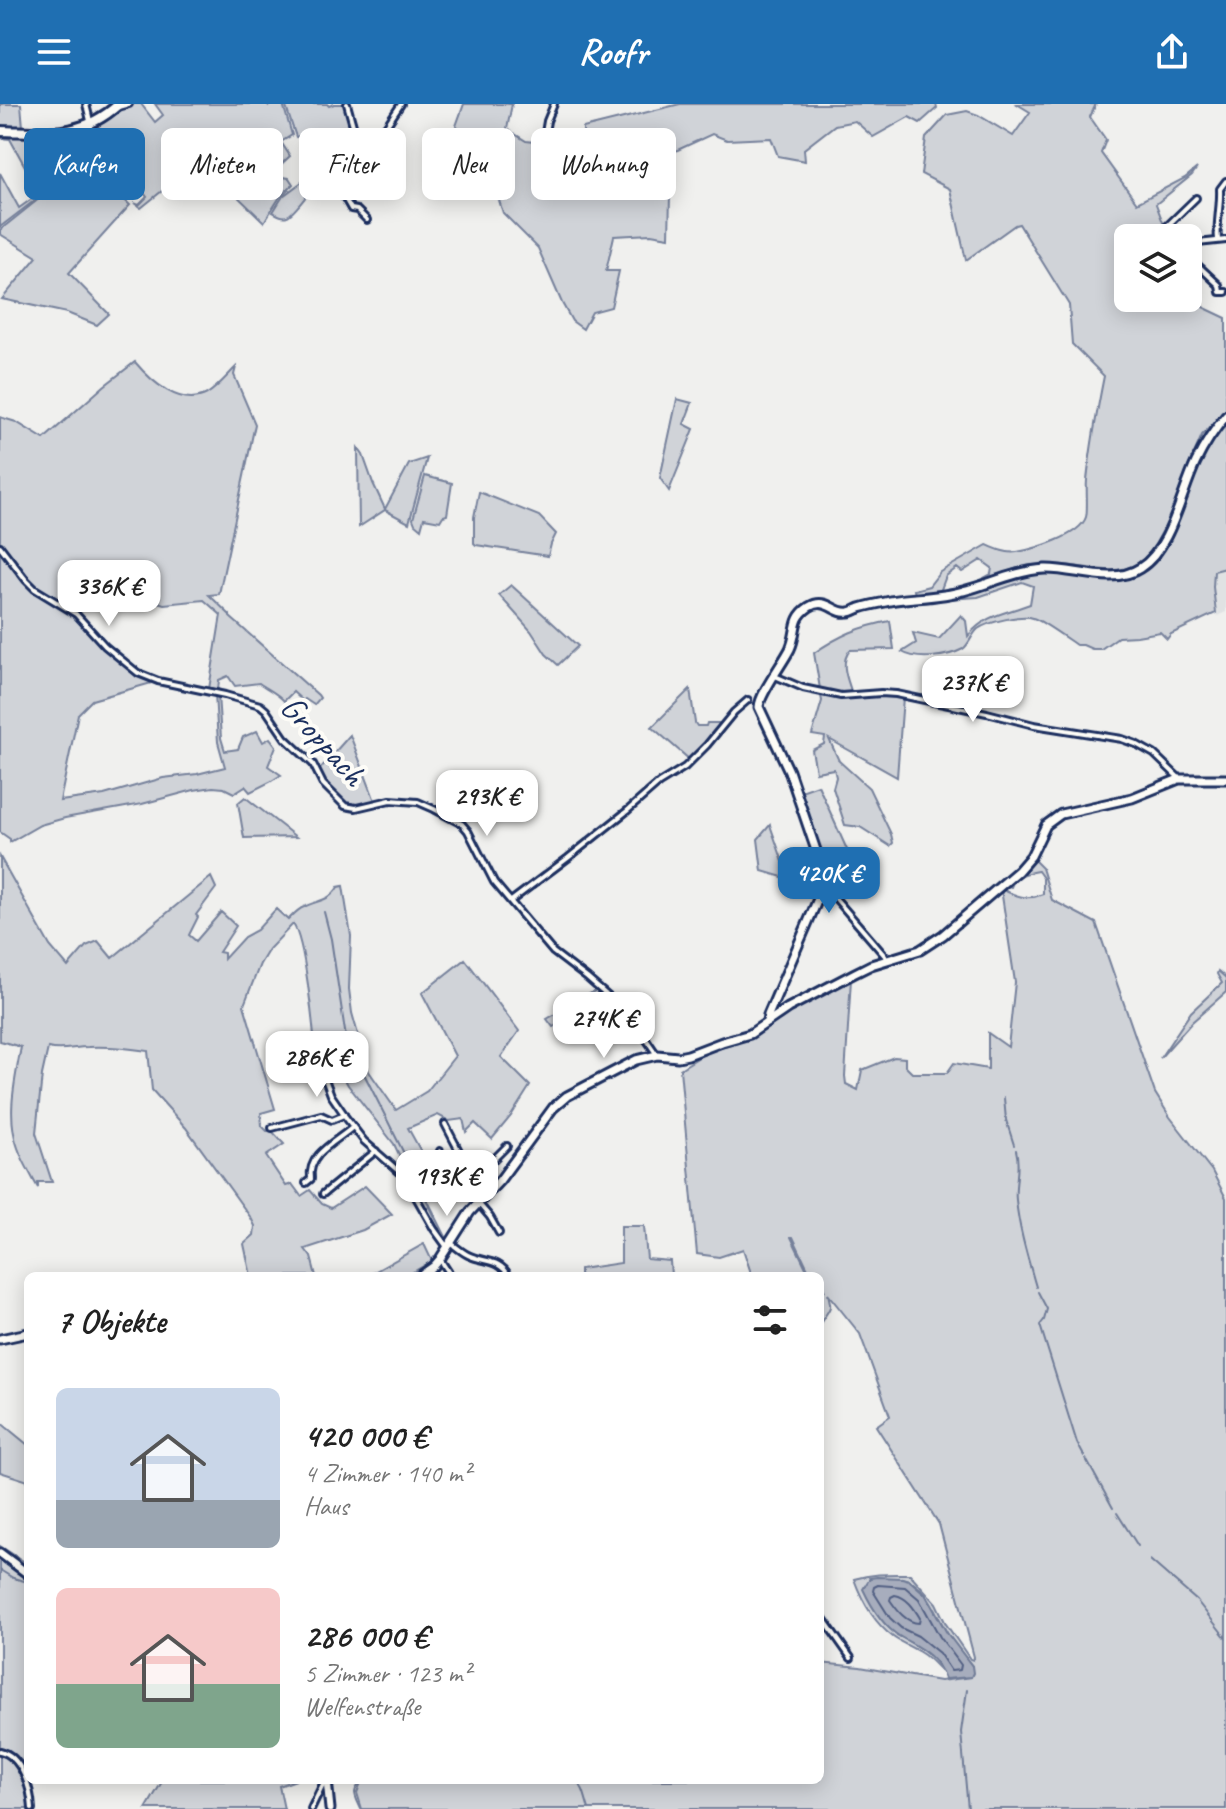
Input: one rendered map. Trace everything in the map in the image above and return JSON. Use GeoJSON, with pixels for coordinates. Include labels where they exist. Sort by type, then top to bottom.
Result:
{"type":"FeatureCollection","features":[{"type":"Feature","properties":{"kind":"main road"},"geometry":{"type":"LineString","coordinates":[[0,131],[57,133],[90,124],[117,106]]}},
{"type":"Feature","properties":{"kind":"street"},"geometry":{"type":"LineString","coordinates":[[86,104],[90,128]]}},
{"type":"Feature","properties":{"kind":"street"},"geometry":{"type":"LineString","coordinates":[[117,106],[129,104]]}},
{"type":"Feature","properties":{"kind":"street"},"geometry":{"type":"LineString","coordinates":[[347,104],[354,128]]}},
{"type":"Feature","properties":{"kind":"street"},"geometry":{"type":"LineString","coordinates":[[384,128],[401,104]]}},
{"type":"Feature","properties":{"kind":"street"},"geometry":{"type":"LineString","coordinates":[[546,128],[554,104]]}},
{"type":"Feature","properties":{"kind":"street"},"geometry":{"type":"LineString","coordinates":[[1218,240],[1220,189],[1226,181]]}},
{"type":"Feature","properties":{"kind":"street"},"geometry":{"type":"LineString","coordinates":[[1169,224],[1196,198]]}},
{"type":"Feature","properties":{"kind":"street"},"geometry":{"type":"LineString","coordinates":[[346,200],[351,209],[357,210],[367,220]]}},
{"type":"Feature","properties":{"kind":"street"},"geometry":{"type":"LineString","coordinates":[[1202,242],[1226,240]]}},
{"type":"Feature","properties":{"kind":"street"},"geometry":{"type":"LineString","coordinates":[[1202,269],[1219,285],[1220,292],[1226,292]]}},
{"type":"Feature","properties":{"kind":"street"},"geometry":{"type":"LineString","coordinates":[[767,1022],[824,885],[821,865],[789,771],[759,707],[791,647],[795,623],[801,614],[813,605],[826,604],[841,612],[850,612],[888,601],[955,593],[1027,571],[1059,569],[1116,576],[1140,569],[1161,545],[1195,463],[1226,416]]}},
{"type":"Feature","properties":{"kind":"street","name":"Groppach"},"geometry":{"type":"LineString","coordinates":[[0,546],[35,589],[76,614],[105,646],[138,673],[158,681],[260,705],[285,738],[313,764],[323,784],[345,806],[356,808],[390,800],[418,802],[462,824],[494,882],[511,901]]}},
{"type":"Feature","properties":{"kind":"street"},"geometry":{"type":"LineString","coordinates":[[775,676],[803,688],[841,696],[896,694],[1045,728],[1122,739],[1154,754],[1179,779]]}},
{"type":"Feature","properties":{"kind":"street"},"geometry":{"type":"LineString","coordinates":[[657,1055],[619,1006],[553,952],[511,901],[659,783],[685,767],[748,700]]}},
{"type":"Feature","properties":{"kind":"street"},"geometry":{"type":"LineString","coordinates":[[426,1272],[440,1259],[460,1226],[500,1180],[553,1108],[567,1096],[636,1060],[657,1055],[678,1057],[697,1053],[750,1034],[798,1002],[871,965],[910,954],[931,944],[1009,880],[1031,856],[1046,825],[1069,810],[1132,798],[1179,779],[1226,779]]}},
{"type":"Feature","properties":{"kind":"street"},"geometry":{"type":"LineString","coordinates":[[824,885],[876,944],[886,960]]}},
{"type":"Feature","properties":{"kind":"street"},"geometry":{"type":"LineString","coordinates":[[322,1071],[331,1095],[344,1115],[376,1151],[404,1176],[434,1229],[449,1245],[467,1255],[495,1262],[506,1272]]}},
{"type":"Feature","properties":{"kind":"street"},"geometry":{"type":"LineString","coordinates":[[272,1128],[321,1115],[332,1120],[344,1115]]}},
{"type":"Feature","properties":{"kind":"street"},"geometry":{"type":"LineString","coordinates":[[445,1124],[499,1233]]}},
{"type":"Feature","properties":{"kind":"street"},"geometry":{"type":"LineString","coordinates":[[306,1183],[311,1179],[310,1171],[319,1154],[353,1127]]}},
{"type":"Feature","properties":{"kind":"street"},"geometry":{"type":"LineString","coordinates":[[440,1151],[442,1160],[460,1179],[472,1176],[507,1146]]}},
{"type":"Feature","properties":{"kind":"street"},"geometry":{"type":"LineString","coordinates":[[323,1194],[376,1151]]}},
{"type":"Feature","properties":{"kind":"street"},"geometry":{"type":"LineString","coordinates":[[440,1259],[448,1272]]}},
{"type":"Feature","properties":{"kind":"street"},"geometry":{"type":"LineString","coordinates":[[0,1339],[24,1334]]}},
{"type":"Feature","properties":{"kind":"street"},"geometry":{"type":"LineString","coordinates":[[0,1553],[24,1571]]}},
{"type":"Feature","properties":{"kind":"street"},"geometry":{"type":"LineString","coordinates":[[824,1620],[851,1658]]}},
{"type":"Feature","properties":{"kind":"street"},"geometry":{"type":"LineString","coordinates":[[0,1751],[7,1752],[24,1777]]}},
{"type":"Feature","properties":{"kind":"street"},"geometry":{"type":"LineString","coordinates":[[28,1784],[32,1809]]}},
{"type":"Feature","properties":{"kind":"street"},"geometry":{"type":"LineString","coordinates":[[311,1809],[323,1784]]}},
{"type":"Feature","properties":{"kind":"street"},"geometry":{"type":"LineString","coordinates":[[326,1784],[330,1809]]}},
{"type":"Feature","properties":{"kind":"shaded area"},"geometry":{"type":"Polygon","coordinates":[[[0,104],[21,104],[23,127],[0,126],[0,104]]]}},
{"type":"Feature","properties":{"kind":"shaded area"},"geometry":{"type":"Polygon","coordinates":[[[132,104],[141,104],[155,122],[163,115],[155,104],[283,104],[292,135],[283,141],[283,128],[161,128],[161,192],[141,208],[134,203],[139,205],[147,197],[145,128],[95,128],[93,126],[132,104]]]}},
{"type":"Feature","properties":{"kind":"shaded area"},"geometry":{"type":"Polygon","coordinates":[[[285,104],[346,104],[352,128],[299,128],[299,136],[296,137],[285,104]]]}},
{"type":"Feature","properties":{"kind":"shaded area"},"geometry":{"type":"Polygon","coordinates":[[[464,104],[512,104],[507,128],[456,126],[464,104]]]}},
{"type":"Feature","properties":{"kind":"shaded area"},"geometry":{"type":"Polygon","coordinates":[[[680,104],[936,104],[937,108],[920,123],[909,117],[873,137],[855,121],[835,125],[804,149],[805,161],[778,156],[771,138],[727,140],[712,134],[676,151],[676,128],[583,128],[680,104]]]}},
{"type":"Feature","properties":{"kind":"shaded area"},"geometry":{"type":"Polygon","coordinates":[[[1017,104],[1096,104],[1090,117],[1106,140],[1101,153],[1137,203],[1185,178],[1197,168],[1156,204],[1164,224],[1114,224],[1114,312],[1202,312],[1202,307],[1226,318],[1226,411],[1202,435],[1189,465],[1195,468],[1226,419],[1226,568],[1214,571],[1216,613],[1171,634],[1167,639],[1160,632],[1118,637],[1101,649],[1076,645],[1037,619],[1005,619],[983,626],[957,652],[932,657],[908,655],[902,652],[916,643],[913,633],[939,639],[961,615],[966,621],[968,636],[989,619],[1030,604],[1033,586],[1022,582],[978,597],[949,599],[1017,575],[1058,571],[1123,578],[1142,571],[1157,557],[1179,508],[1149,553],[1128,568],[1104,570],[1030,565],[983,581],[991,574],[992,568],[981,560],[962,572],[957,568],[946,576],[940,592],[915,595],[914,590],[929,586],[940,572],[987,545],[1009,552],[1035,548],[1066,536],[1086,517],[1089,467],[1104,376],[1072,344],[1069,305],[1019,224],[966,260],[950,189],[921,174],[926,138],[947,115],[967,111],[1013,136],[1030,112],[1017,104]]]}},
{"type":"Feature","properties":{"kind":"shaded area"},"geometry":{"type":"Polygon","coordinates":[[[0,133],[24,134],[24,165],[10,139],[0,138],[0,133]]]}},
{"type":"Feature","properties":{"kind":"shaded area"},"geometry":{"type":"Polygon","coordinates":[[[515,134],[531,142],[531,200],[670,200],[669,237],[651,234],[614,236],[606,271],[619,271],[611,307],[592,312],[583,329],[572,321],[562,303],[538,248],[503,213],[499,200],[515,200],[515,134]]]}},
{"type":"Feature","properties":{"kind":"shaded area"},"geometry":{"type":"Polygon","coordinates":[[[283,145],[290,156],[283,162],[283,145]]]}},
{"type":"Feature","properties":{"kind":"shaded area"},"geometry":{"type":"Polygon","coordinates":[[[0,173],[19,208],[35,200],[0,227],[0,173]]]}},
{"type":"Feature","properties":{"kind":"shaded area"},"geometry":{"type":"Polygon","coordinates":[[[283,177],[289,178],[293,184],[283,194],[283,177]]]}},
{"type":"Feature","properties":{"kind":"shaded area"},"geometry":{"type":"Polygon","coordinates":[[[299,184],[299,200],[303,200],[290,214],[283,216],[273,212],[283,196],[299,184]]]}},
{"type":"Feature","properties":{"kind":"shaded area"},"geometry":{"type":"Polygon","coordinates":[[[38,200],[125,200],[130,205],[69,273],[109,314],[97,325],[67,313],[2,299],[37,257],[0,234],[0,230],[38,200]]]}},
{"type":"Feature","properties":{"kind":"shaded area"},"geometry":{"type":"Polygon","coordinates":[[[241,200],[278,200],[264,222],[241,200]]]}},
{"type":"Feature","properties":{"kind":"shaded area"},"geometry":{"type":"Polygon","coordinates":[[[135,362],[158,384],[187,398],[207,394],[236,367],[234,375],[255,424],[219,594],[209,595],[318,695],[320,698],[314,705],[293,692],[284,701],[259,683],[235,686],[228,676],[219,680],[218,691],[209,689],[221,615],[204,600],[164,604],[141,597],[113,575],[58,600],[25,575],[0,542],[0,417],[16,422],[44,439],[135,362]]]}},
{"type":"Feature","properties":{"kind":"shaded area"},"geometry":{"type":"Polygon","coordinates":[[[677,399],[692,403],[684,424],[694,429],[669,491],[660,478],[677,399]]]}},
{"type":"Feature","properties":{"kind":"shaded area"},"geometry":{"type":"Polygon","coordinates":[[[358,448],[385,509],[409,464],[427,458],[409,523],[385,510],[359,527],[358,448]]]}},
{"type":"Feature","properties":{"kind":"shaded area"},"geometry":{"type":"Polygon","coordinates":[[[425,476],[452,483],[447,515],[440,521],[424,518],[421,529],[413,519],[425,476]]]}},
{"type":"Feature","properties":{"kind":"shaded area"},"geometry":{"type":"Polygon","coordinates":[[[479,492],[539,516],[556,534],[548,556],[476,545],[474,517],[479,492]]]}},
{"type":"Feature","properties":{"kind":"shaded area"},"geometry":{"type":"Polygon","coordinates":[[[0,549],[24,580],[74,614],[129,669],[155,682],[92,700],[78,714],[60,801],[104,795],[163,778],[225,767],[218,742],[215,694],[218,695],[225,751],[238,749],[243,737],[257,731],[263,742],[270,738],[276,746],[268,766],[281,775],[250,792],[245,786],[234,793],[213,787],[65,818],[40,825],[10,842],[0,832],[0,549]]]}},
{"type":"Feature","properties":{"kind":"shaded area"},"geometry":{"type":"Polygon","coordinates":[[[1226,568],[1226,612],[1217,616],[1214,571],[1226,568]]]}},
{"type":"Feature","properties":{"kind":"shaded area"},"geometry":{"type":"Polygon","coordinates":[[[511,585],[578,646],[558,665],[499,595],[511,585]]]}},
{"type":"Feature","properties":{"kind":"shaded area"},"geometry":{"type":"Polygon","coordinates":[[[890,621],[894,649],[850,650],[847,655],[845,672],[852,694],[842,695],[820,689],[814,653],[850,632],[890,621]]]}},
{"type":"Feature","properties":{"kind":"shaded area"},"geometry":{"type":"Polygon","coordinates":[[[690,689],[697,726],[720,723],[690,760],[652,727],[690,689]]]}},
{"type":"Feature","properties":{"kind":"shaded area"},"geometry":{"type":"Polygon","coordinates":[[[820,691],[840,697],[903,697],[897,777],[829,739],[839,761],[869,788],[891,834],[893,843],[890,846],[860,827],[845,825],[833,788],[836,777],[834,769],[816,772],[812,750],[824,744],[825,737],[812,735],[822,701],[820,691]]]}},
{"type":"Feature","properties":{"kind":"shaded area"},"geometry":{"type":"Polygon","coordinates":[[[350,735],[375,801],[360,806],[345,805],[324,782],[319,770],[350,735]]]}},
{"type":"Feature","properties":{"kind":"shaded area"},"geometry":{"type":"Polygon","coordinates":[[[818,785],[857,872],[827,883],[798,792],[818,785]]]}},
{"type":"Feature","properties":{"kind":"shaded area"},"geometry":{"type":"Polygon","coordinates":[[[245,797],[296,837],[244,838],[238,803],[245,797]]]}},
{"type":"Feature","properties":{"kind":"shaded area"},"geometry":{"type":"Polygon","coordinates":[[[770,825],[789,879],[762,871],[758,839],[770,825]]]}},
{"type":"Feature","properties":{"kind":"shaded area"},"geometry":{"type":"Polygon","coordinates":[[[0,857],[50,946],[68,967],[86,946],[98,941],[112,958],[211,877],[216,888],[196,915],[198,917],[189,935],[196,941],[221,912],[236,926],[219,952],[224,953],[224,959],[276,909],[288,920],[300,909],[327,898],[343,886],[351,936],[349,989],[352,1013],[368,1070],[396,1110],[427,1091],[455,1056],[422,993],[465,959],[519,1031],[501,1057],[530,1086],[492,1139],[475,1123],[466,1132],[463,1119],[449,1121],[438,1115],[408,1128],[439,1184],[423,1193],[443,1233],[435,1226],[407,1179],[394,1144],[348,1085],[331,1049],[323,1055],[315,1047],[305,964],[293,924],[269,949],[244,1005],[275,1109],[261,1113],[262,1126],[272,1131],[284,1144],[266,1156],[286,1186],[292,1184],[301,1196],[310,1190],[322,1204],[331,1208],[365,1186],[392,1214],[363,1230],[305,1249],[315,1272],[250,1272],[244,1244],[254,1235],[255,1226],[186,1128],[152,1090],[148,1051],[48,1048],[36,1133],[52,1182],[38,1182],[38,1188],[14,1136],[13,1098],[21,1047],[0,1041],[0,857]]]}},
{"type":"Feature","properties":{"kind":"shaded area"},"geometry":{"type":"Polygon","coordinates":[[[1031,860],[1042,868],[1052,900],[1096,923],[1155,1093],[1212,1171],[1226,1198],[1226,1809],[362,1809],[357,1793],[360,1784],[824,1784],[824,1663],[940,1681],[971,1677],[972,1666],[919,1587],[902,1578],[897,1635],[921,1649],[940,1670],[926,1656],[896,1639],[880,1625],[854,1579],[910,1574],[936,1603],[946,1624],[973,1660],[939,1524],[876,1426],[890,1416],[860,1334],[828,1294],[830,1308],[824,1317],[824,1272],[810,1272],[793,1237],[808,1272],[751,1272],[743,1249],[719,1257],[697,1254],[680,1069],[707,1052],[756,1034],[792,1008],[851,979],[846,1084],[858,1090],[862,1070],[894,1057],[905,1058],[905,1066],[912,1073],[947,1073],[954,1063],[988,1069],[988,1033],[1008,1047],[1015,982],[1001,889],[1022,897],[1043,894],[1043,878],[1038,871],[1018,877],[1011,887],[1007,885],[1031,860]]]}},
{"type":"Feature","properties":{"kind":"shaded area"},"geometry":{"type":"Polygon","coordinates":[[[1218,971],[1226,978],[1226,992],[1192,1022],[1160,1058],[1191,1012],[1222,983],[1218,971]]]}},
{"type":"Feature","properties":{"kind":"shaded area"},"geometry":{"type":"Polygon","coordinates":[[[598,989],[607,997],[553,1027],[547,1019],[598,989]]]}},
{"type":"Feature","properties":{"kind":"shaded area"},"geometry":{"type":"Polygon","coordinates":[[[621,1226],[644,1226],[647,1259],[670,1261],[671,1272],[580,1272],[580,1269],[621,1263],[621,1226]]]}},
{"type":"Feature","properties":{"kind":"shaded area"},"geometry":{"type":"Polygon","coordinates":[[[424,1244],[432,1261],[413,1272],[374,1272],[424,1244]]]}},
{"type":"Feature","properties":{"kind":"shaded area"},"geometry":{"type":"Polygon","coordinates":[[[0,1422],[24,1442],[24,1480],[0,1472],[0,1422]]]}},
{"type":"Feature","properties":{"kind":"shaded area"},"geometry":{"type":"Polygon","coordinates":[[[0,1546],[24,1561],[24,1759],[21,1762],[9,1751],[7,1753],[24,1779],[31,1809],[0,1809],[0,1546]]]}},
{"type":"Feature","properties":{"kind":"shaded area"},"geometry":{"type":"Polygon","coordinates":[[[161,1784],[285,1784],[279,1786],[284,1809],[146,1809],[161,1784]]]}},
{"type":"Feature","properties":{"kind":"water"},"geometry":{"type":"Polygon","coordinates":[[[870,1578],[909,1580],[925,1594],[947,1633],[972,1666],[971,1677],[945,1679],[932,1657],[888,1627],[863,1589],[870,1578]]]}},
{"type":"Feature","properties":{"kind":"waterway"},"geometry":{"type":"LineString","coordinates":[[324,912],[346,1038],[446,1237]]}},
{"type":"Feature","properties":{"kind":"waterway"},"geometry":{"type":"LineString","coordinates":[[1004,1098],[1006,1120],[1014,1145]]}},
{"type":"Feature","properties":{"kind":"waterway"},"geometry":{"type":"LineString","coordinates":[[1016,1150],[1017,1211],[1036,1287]]}},
{"type":"Feature","properties":{"kind":"waterway"},"geometry":{"type":"LineString","coordinates":[[1038,1292],[1047,1309],[1040,1325],[1077,1443],[1084,1456]]}},
{"type":"Feature","properties":{"kind":"waterway"},"geometry":{"type":"LineString","coordinates":[[1086,1459],[1113,1508]]}},
{"type":"Feature","properties":{"kind":"waterway"},"geometry":{"type":"LineString","coordinates":[[1117,1513],[1138,1546]]}},
{"type":"Feature","properties":{"kind":"waterway"},"geometry":{"type":"LineString","coordinates":[[1150,1560],[1197,1601],[1226,1638]]}},
{"type":"Feature","properties":{"kind":"waterway"},"geometry":{"type":"LineString","coordinates":[[0,1570],[24,1581]]}},
{"type":"Feature","properties":{"kind":"waterway"},"geometry":{"type":"LineString","coordinates":[[967,1690],[961,1732],[968,1809]]}},
{"type":"Feature","properties":{"kind":"waterway"},"geometry":{"type":"LineString","coordinates":[[360,1784],[355,1793],[361,1809]]}},
{"type":"Feature","properties":{"kind":"waterway"},"geometry":{"type":"LineString","coordinates":[[579,1784],[589,1809]]}}]}
